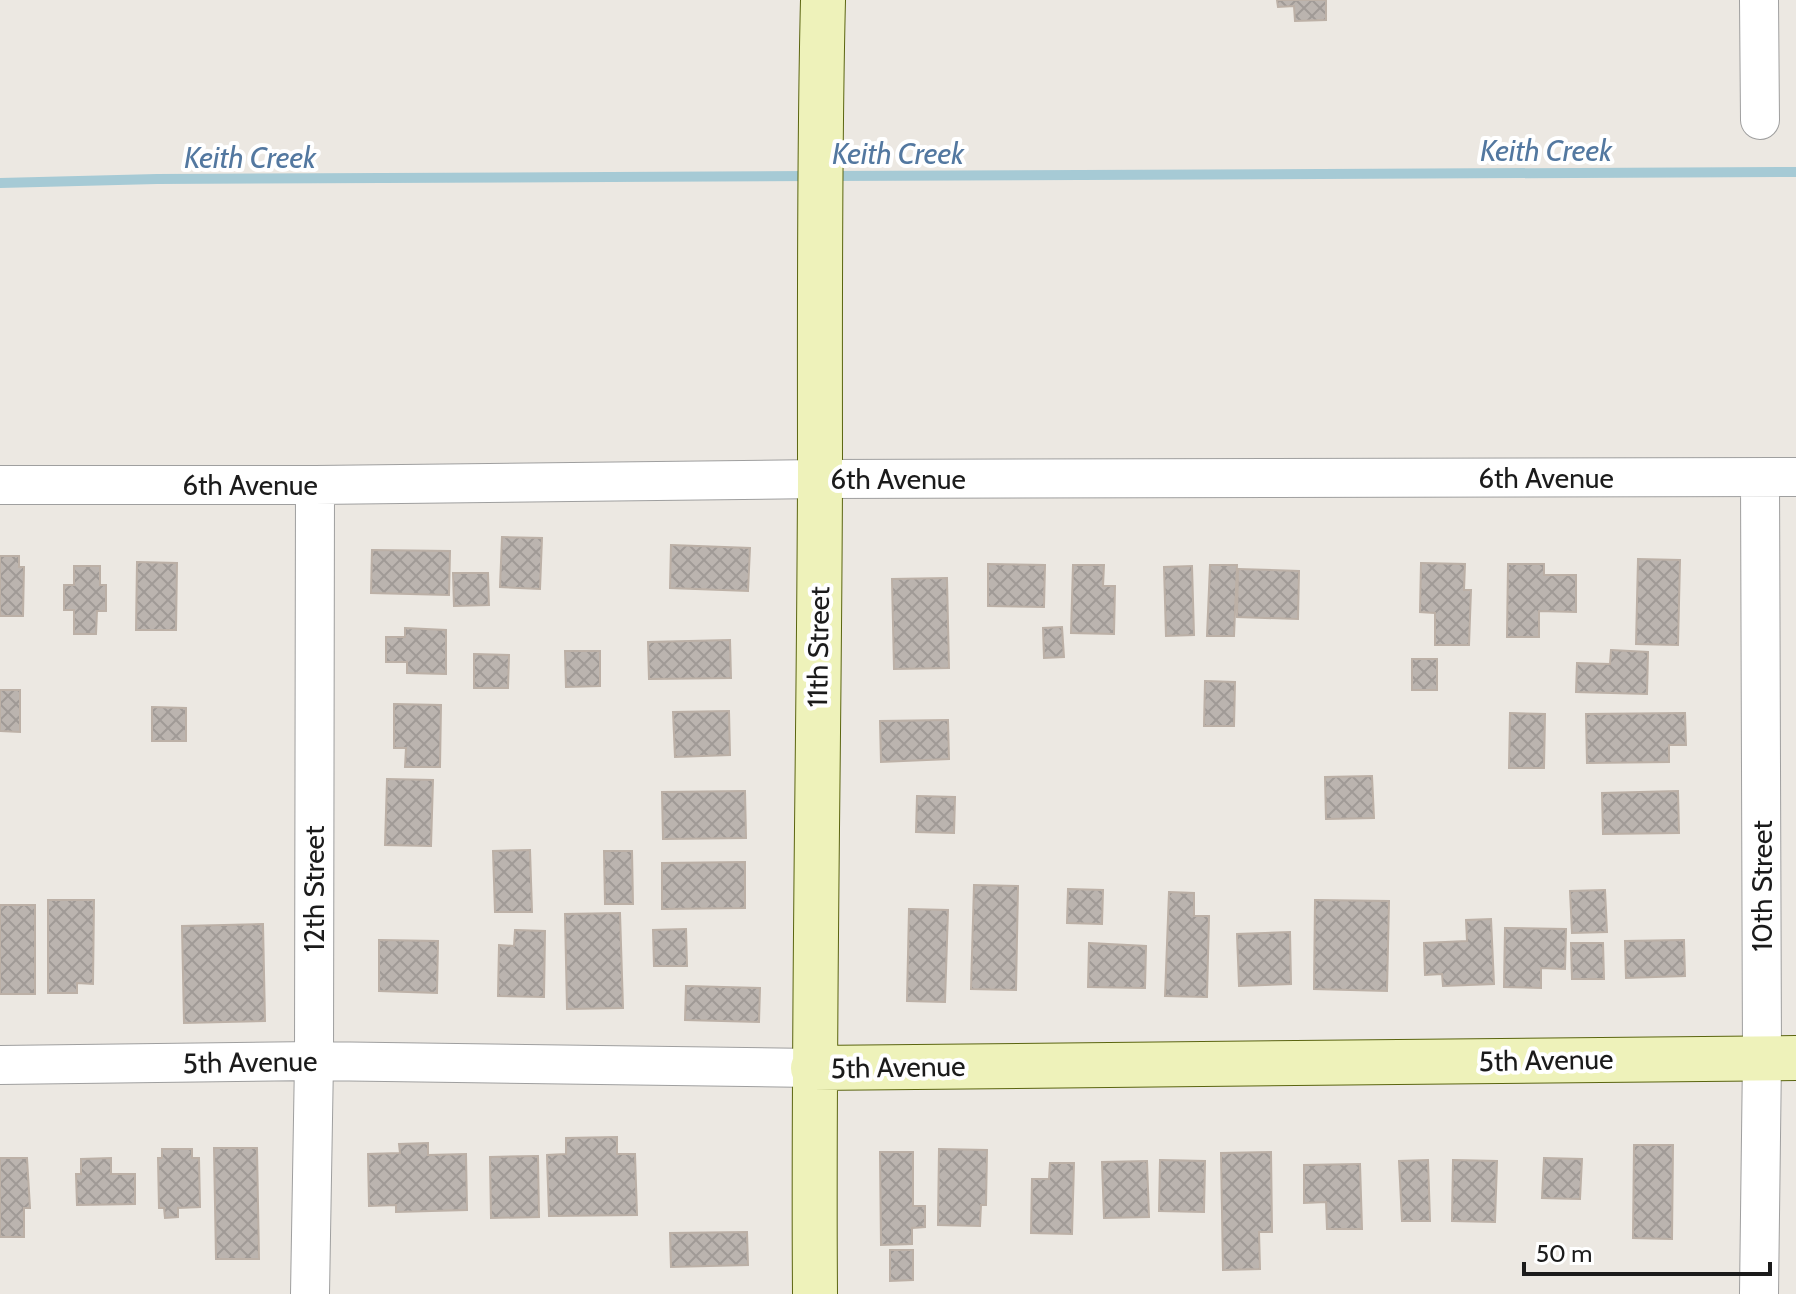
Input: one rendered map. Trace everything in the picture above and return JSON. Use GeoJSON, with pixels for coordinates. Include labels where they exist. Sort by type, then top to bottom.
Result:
{"type":"FeatureCollection","features":[{"type":"Feature","properties":{"kind":"main road","name":"11th Street"},"geometry":{"type":"LineString","coordinates":[[815,1294],[813,1068],[820,479],[819,143],[823,0]]}},
{"type":"Feature","properties":{"kind":"main road","name":"5th Avenue"},"geometry":{"type":"LineString","coordinates":[[813,1068],[1779,1058]]}},
{"type":"Feature","properties":{"kind":"street"},"geometry":{"type":"LineString","coordinates":[[1759,0],[1760,120]]}},
{"type":"Feature","properties":{"kind":"street","name":"6th Avenue"},"geometry":{"type":"LineString","coordinates":[[0,485],[820,479],[1778,478]]}},
{"type":"Feature","properties":{"kind":"street","name":"10th Street"},"geometry":{"type":"LineString","coordinates":[[1759,1294],[1779,1058],[1778,478]]}},
{"type":"Feature","properties":{"kind":"street","name":"12th Street"},"geometry":{"type":"LineString","coordinates":[[310,1294],[314,1061],[315,485]]}},
{"type":"Feature","properties":{"kind":"street","name":"5th Avenue"},"geometry":{"type":"LineString","coordinates":[[0,1065],[314,1061],[813,1068]]}},
{"type":"Feature","properties":{"kind":"building"},"geometry":{"type":"Polygon","coordinates":[[[1277,0],[1326,0],[1326,20],[1295,21],[1294,6],[1278,7],[1277,0]]]}},
{"type":"Feature","properties":{"kind":"building"},"geometry":{"type":"Polygon","coordinates":[[[502,537],[542,538],[540,589],[500,587],[502,537]]]}},
{"type":"Feature","properties":{"kind":"building"},"geometry":{"type":"Polygon","coordinates":[[[671,545],[750,548],[748,591],[670,588],[671,545]]]}},
{"type":"Feature","properties":{"kind":"building"},"geometry":{"type":"Polygon","coordinates":[[[372,550],[450,551],[449,595],[371,593],[372,550]]]}},
{"type":"Feature","properties":{"kind":"building"},"geometry":{"type":"Polygon","coordinates":[[[0,556],[19,556],[19,567],[24,567],[23,616],[0,616],[0,556]]]}},
{"type":"Feature","properties":{"kind":"building"},"geometry":{"type":"Polygon","coordinates":[[[1638,559],[1680,560],[1678,645],[1636,644],[1638,559]]]}},
{"type":"Feature","properties":{"kind":"building"},"geometry":{"type":"Polygon","coordinates":[[[137,562],[177,563],[176,630],[136,630],[137,562]]]}},
{"type":"Feature","properties":{"kind":"building"},"geometry":{"type":"Polygon","coordinates":[[[1421,563],[1465,564],[1464,590],[1471,590],[1469,645],[1435,645],[1435,613],[1420,612],[1421,563]]]}},
{"type":"Feature","properties":{"kind":"building"},"geometry":{"type":"Polygon","coordinates":[[[988,564],[1045,565],[1044,607],[988,606],[988,564]]]}},
{"type":"Feature","properties":{"kind":"building"},"geometry":{"type":"Polygon","coordinates":[[[1508,564],[1544,564],[1544,575],[1576,575],[1576,612],[1539,611],[1539,637],[1507,637],[1508,564]]]}},
{"type":"Feature","properties":{"kind":"building"},"geometry":{"type":"Polygon","coordinates":[[[1073,565],[1104,565],[1103,586],[1115,586],[1114,634],[1071,633],[1073,565]]]}},
{"type":"Feature","properties":{"kind":"building"},"geometry":{"type":"Polygon","coordinates":[[[1210,565],[1237,565],[1234,636],[1207,636],[1210,565]]]}},
{"type":"Feature","properties":{"kind":"building"},"geometry":{"type":"Polygon","coordinates":[[[74,566],[100,566],[100,585],[106,585],[106,611],[97,611],[96,634],[74,634],[74,610],[64,610],[64,585],[74,585],[74,566]]]}},
{"type":"Feature","properties":{"kind":"building"},"geometry":{"type":"Polygon","coordinates":[[[1192,566],[1194,635],[1166,636],[1164,567],[1192,566]]]}},
{"type":"Feature","properties":{"kind":"building"},"geometry":{"type":"Polygon","coordinates":[[[1238,569],[1299,571],[1298,619],[1237,617],[1238,569]]]}},
{"type":"Feature","properties":{"kind":"building"},"geometry":{"type":"Polygon","coordinates":[[[453,573],[488,573],[489,605],[454,606],[453,573]]]}},
{"type":"Feature","properties":{"kind":"building"},"geometry":{"type":"Polygon","coordinates":[[[947,578],[949,668],[894,669],[892,579],[947,578]]]}},
{"type":"Feature","properties":{"kind":"building"},"geometry":{"type":"Polygon","coordinates":[[[1062,627],[1064,657],[1044,658],[1043,628],[1062,627]]]}},
{"type":"Feature","properties":{"kind":"building"},"geometry":{"type":"Polygon","coordinates":[[[405,628],[446,630],[446,674],[407,673],[407,662],[386,662],[386,637],[405,637],[405,628]]]}},
{"type":"Feature","properties":{"kind":"building"},"geometry":{"type":"Polygon","coordinates":[[[730,640],[731,678],[649,679],[648,642],[730,640]]]}},
{"type":"Feature","properties":{"kind":"building"},"geometry":{"type":"Polygon","coordinates":[[[1611,650],[1648,652],[1647,694],[1576,692],[1577,663],[1610,664],[1611,650]]]}},
{"type":"Feature","properties":{"kind":"building"},"geometry":{"type":"Polygon","coordinates":[[[565,651],[600,651],[600,686],[566,687],[565,651]]]}},
{"type":"Feature","properties":{"kind":"building"},"geometry":{"type":"Polygon","coordinates":[[[474,654],[509,655],[508,688],[474,688],[474,654]]]}},
{"type":"Feature","properties":{"kind":"building"},"geometry":{"type":"Polygon","coordinates":[[[1412,659],[1437,659],[1437,690],[1412,690],[1412,659]]]}},
{"type":"Feature","properties":{"kind":"building"},"geometry":{"type":"Polygon","coordinates":[[[1205,681],[1235,682],[1234,726],[1204,726],[1205,681]]]}},
{"type":"Feature","properties":{"kind":"building"},"geometry":{"type":"Polygon","coordinates":[[[0,690],[20,690],[20,732],[0,731],[0,690]]]}},
{"type":"Feature","properties":{"kind":"building"},"geometry":{"type":"Polygon","coordinates":[[[394,704],[441,705],[440,767],[405,767],[406,748],[394,748],[394,704]]]}},
{"type":"Feature","properties":{"kind":"building"},"geometry":{"type":"Polygon","coordinates":[[[152,707],[186,708],[186,741],[152,741],[152,707]]]}},
{"type":"Feature","properties":{"kind":"building"},"geometry":{"type":"Polygon","coordinates":[[[729,711],[730,755],[675,757],[673,712],[729,711]]]}},
{"type":"Feature","properties":{"kind":"building"},"geometry":{"type":"Polygon","coordinates":[[[1510,713],[1545,714],[1544,768],[1509,768],[1510,713]]]}},
{"type":"Feature","properties":{"kind":"building"},"geometry":{"type":"Polygon","coordinates":[[[1685,713],[1686,745],[1669,745],[1669,762],[1587,763],[1586,714],[1685,713]]]}},
{"type":"Feature","properties":{"kind":"building"},"geometry":{"type":"Polygon","coordinates":[[[948,720],[949,759],[881,762],[880,721],[948,720]]]}},
{"type":"Feature","properties":{"kind":"building"},"geometry":{"type":"Polygon","coordinates":[[[1372,776],[1374,818],[1326,819],[1325,777],[1372,776]]]}},
{"type":"Feature","properties":{"kind":"building"},"geometry":{"type":"Polygon","coordinates":[[[387,779],[433,780],[431,846],[385,845],[387,779]]]}},
{"type":"Feature","properties":{"kind":"building"},"geometry":{"type":"Polygon","coordinates":[[[745,791],[746,838],[663,839],[662,792],[745,791]]]}},
{"type":"Feature","properties":{"kind":"building"},"geometry":{"type":"Polygon","coordinates":[[[1678,791],[1679,833],[1603,834],[1602,793],[1678,791]]]}},
{"type":"Feature","properties":{"kind":"building"},"geometry":{"type":"Polygon","coordinates":[[[917,796],[955,797],[954,833],[916,832],[917,796]]]}},
{"type":"Feature","properties":{"kind":"building"},"geometry":{"type":"Polygon","coordinates":[[[530,850],[532,912],[495,912],[493,851],[530,850]]]}},
{"type":"Feature","properties":{"kind":"building"},"geometry":{"type":"Polygon","coordinates":[[[604,851],[632,851],[633,904],[605,904],[604,851]]]}},
{"type":"Feature","properties":{"kind":"building"},"geometry":{"type":"Polygon","coordinates":[[[745,862],[745,908],[662,909],[662,863],[745,862]]]}},
{"type":"Feature","properties":{"kind":"building"},"geometry":{"type":"Polygon","coordinates":[[[974,885],[1018,886],[1016,990],[971,989],[974,885]]]}},
{"type":"Feature","properties":{"kind":"building"},"geometry":{"type":"Polygon","coordinates":[[[1068,889],[1103,890],[1102,924],[1067,923],[1068,889]]]}},
{"type":"Feature","properties":{"kind":"building"},"geometry":{"type":"Polygon","coordinates":[[[1605,890],[1607,932],[1572,933],[1570,891],[1605,890]]]}},
{"type":"Feature","properties":{"kind":"building"},"geometry":{"type":"Polygon","coordinates":[[[1169,892],[1194,893],[1194,916],[1209,916],[1207,997],[1165,996],[1169,892]]]}},
{"type":"Feature","properties":{"kind":"building"},"geometry":{"type":"Polygon","coordinates":[[[48,900],[94,900],[93,984],[77,983],[77,993],[48,993],[48,900]]]}},
{"type":"Feature","properties":{"kind":"building"},"geometry":{"type":"Polygon","coordinates":[[[1315,900],[1389,901],[1387,991],[1314,989],[1315,900]]]}},
{"type":"Feature","properties":{"kind":"building"},"geometry":{"type":"Polygon","coordinates":[[[0,905],[35,905],[35,994],[0,994],[0,905]]]}},
{"type":"Feature","properties":{"kind":"building"},"geometry":{"type":"Polygon","coordinates":[[[909,909],[948,910],[945,1002],[907,1001],[909,909]]]}},
{"type":"Feature","properties":{"kind":"building"},"geometry":{"type":"Polygon","coordinates":[[[620,913],[623,1008],[567,1009],[565,914],[620,913]]]}},
{"type":"Feature","properties":{"kind":"building"},"geometry":{"type":"Polygon","coordinates":[[[1491,919],[1494,984],[1443,986],[1442,974],[1425,975],[1424,943],[1467,941],[1466,920],[1491,919]]]}},
{"type":"Feature","properties":{"kind":"building"},"geometry":{"type":"Polygon","coordinates":[[[263,924],[265,1021],[184,1023],[182,926],[263,924]]]}},
{"type":"Feature","properties":{"kind":"building"},"geometry":{"type":"Polygon","coordinates":[[[1505,928],[1566,929],[1565,969],[1541,968],[1541,988],[1504,987],[1505,928]]]}},
{"type":"Feature","properties":{"kind":"building"},"geometry":{"type":"Polygon","coordinates":[[[686,929],[687,966],[654,966],[653,930],[686,929]]]}},
{"type":"Feature","properties":{"kind":"building"},"geometry":{"type":"Polygon","coordinates":[[[515,930],[545,931],[544,997],[498,996],[499,945],[514,946],[515,930]]]}},
{"type":"Feature","properties":{"kind":"building"},"geometry":{"type":"Polygon","coordinates":[[[1290,932],[1291,984],[1239,986],[1237,934],[1290,932]]]}},
{"type":"Feature","properties":{"kind":"building"},"geometry":{"type":"Polygon","coordinates":[[[379,940],[438,941],[437,993],[379,991],[379,940]]]}},
{"type":"Feature","properties":{"kind":"building"},"geometry":{"type":"Polygon","coordinates":[[[1684,940],[1685,976],[1626,978],[1625,941],[1684,940]]]}},
{"type":"Feature","properties":{"kind":"building"},"geometry":{"type":"Polygon","coordinates":[[[1089,943],[1146,946],[1145,988],[1088,987],[1089,943]]]}},
{"type":"Feature","properties":{"kind":"building"},"geometry":{"type":"Polygon","coordinates":[[[1571,943],[1603,943],[1604,979],[1572,979],[1571,943]]]}},
{"type":"Feature","properties":{"kind":"building"},"geometry":{"type":"Polygon","coordinates":[[[686,986],[760,988],[759,1022],[685,1020],[686,986]]]}},
{"type":"Feature","properties":{"kind":"building"},"geometry":{"type":"Polygon","coordinates":[[[617,1137],[617,1154],[635,1154],[637,1215],[549,1216],[547,1155],[566,1154],[566,1138],[617,1137]]]}},
{"type":"Feature","properties":{"kind":"building"},"geometry":{"type":"Polygon","coordinates":[[[428,1143],[428,1155],[466,1154],[467,1210],[396,1212],[396,1205],[369,1206],[368,1154],[400,1153],[399,1144],[428,1143]]]}},
{"type":"Feature","properties":{"kind":"building"},"geometry":{"type":"Polygon","coordinates":[[[1634,1145],[1673,1145],[1672,1239],[1633,1238],[1634,1145]]]}},
{"type":"Feature","properties":{"kind":"building"},"geometry":{"type":"Polygon","coordinates":[[[214,1148],[257,1148],[259,1259],[216,1259],[214,1148]]]}},
{"type":"Feature","properties":{"kind":"building"},"geometry":{"type":"Polygon","coordinates":[[[162,1149],[192,1149],[192,1158],[199,1158],[200,1207],[178,1208],[178,1217],[165,1218],[164,1208],[159,1208],[158,1158],[162,1158],[162,1149]]]}},
{"type":"Feature","properties":{"kind":"building"},"geometry":{"type":"Polygon","coordinates":[[[939,1149],[987,1150],[986,1205],[981,1205],[980,1226],[938,1225],[939,1149]]]}},
{"type":"Feature","properties":{"kind":"building"},"geometry":{"type":"Polygon","coordinates":[[[880,1152],[913,1152],[913,1206],[925,1206],[925,1227],[912,1228],[912,1244],[881,1245],[880,1152]]]}},
{"type":"Feature","properties":{"kind":"building"},"geometry":{"type":"Polygon","coordinates":[[[1271,1152],[1272,1232],[1259,1232],[1260,1269],[1223,1270],[1221,1153],[1271,1152]]]}},
{"type":"Feature","properties":{"kind":"building"},"geometry":{"type":"Polygon","coordinates":[[[538,1156],[539,1217],[491,1218],[490,1157],[538,1156]]]}},
{"type":"Feature","properties":{"kind":"building"},"geometry":{"type":"Polygon","coordinates":[[[0,1158],[27,1158],[30,1208],[24,1208],[24,1237],[0,1237],[0,1158]]]}},
{"type":"Feature","properties":{"kind":"building"},"geometry":{"type":"Polygon","coordinates":[[[111,1158],[111,1174],[135,1174],[135,1204],[77,1205],[76,1174],[81,1174],[81,1159],[111,1158]]]}},
{"type":"Feature","properties":{"kind":"building"},"geometry":{"type":"Polygon","coordinates":[[[1544,1158],[1582,1159],[1580,1199],[1542,1198],[1544,1158]]]}},
{"type":"Feature","properties":{"kind":"building"},"geometry":{"type":"Polygon","coordinates":[[[1160,1160],[1205,1161],[1204,1212],[1159,1211],[1160,1160]]]}},
{"type":"Feature","properties":{"kind":"building"},"geometry":{"type":"Polygon","coordinates":[[[1428,1160],[1430,1221],[1402,1221],[1399,1161],[1428,1160]]]}},
{"type":"Feature","properties":{"kind":"building"},"geometry":{"type":"Polygon","coordinates":[[[1453,1160],[1497,1161],[1495,1222],[1452,1221],[1453,1160]]]}},
{"type":"Feature","properties":{"kind":"building"},"geometry":{"type":"Polygon","coordinates":[[[1147,1161],[1149,1217],[1104,1218],[1102,1162],[1147,1161]]]}},
{"type":"Feature","properties":{"kind":"building"},"geometry":{"type":"Polygon","coordinates":[[[1050,1163],[1074,1163],[1072,1234],[1031,1233],[1032,1179],[1049,1179],[1050,1163]]]}},
{"type":"Feature","properties":{"kind":"building"},"geometry":{"type":"Polygon","coordinates":[[[1360,1164],[1362,1229],[1327,1229],[1326,1202],[1304,1203],[1304,1165],[1360,1164]]]}},
{"type":"Feature","properties":{"kind":"building"},"geometry":{"type":"Polygon","coordinates":[[[747,1232],[748,1265],[671,1267],[670,1233],[747,1232]]]}},
{"type":"Feature","properties":{"kind":"building"},"geometry":{"type":"Polygon","coordinates":[[[890,1250],[913,1250],[913,1280],[890,1281],[890,1250]]]}},
{"type":"Feature","properties":{"kind":"waterway","name":"Keith Creek"},"geometry":{"type":"LineString","coordinates":[[830,176],[1796,172]]}},
{"type":"Feature","properties":{"kind":"waterway","name":"Keith Creek"},"geometry":{"type":"LineString","coordinates":[[0,183],[157,179],[810,176]]}}]}
